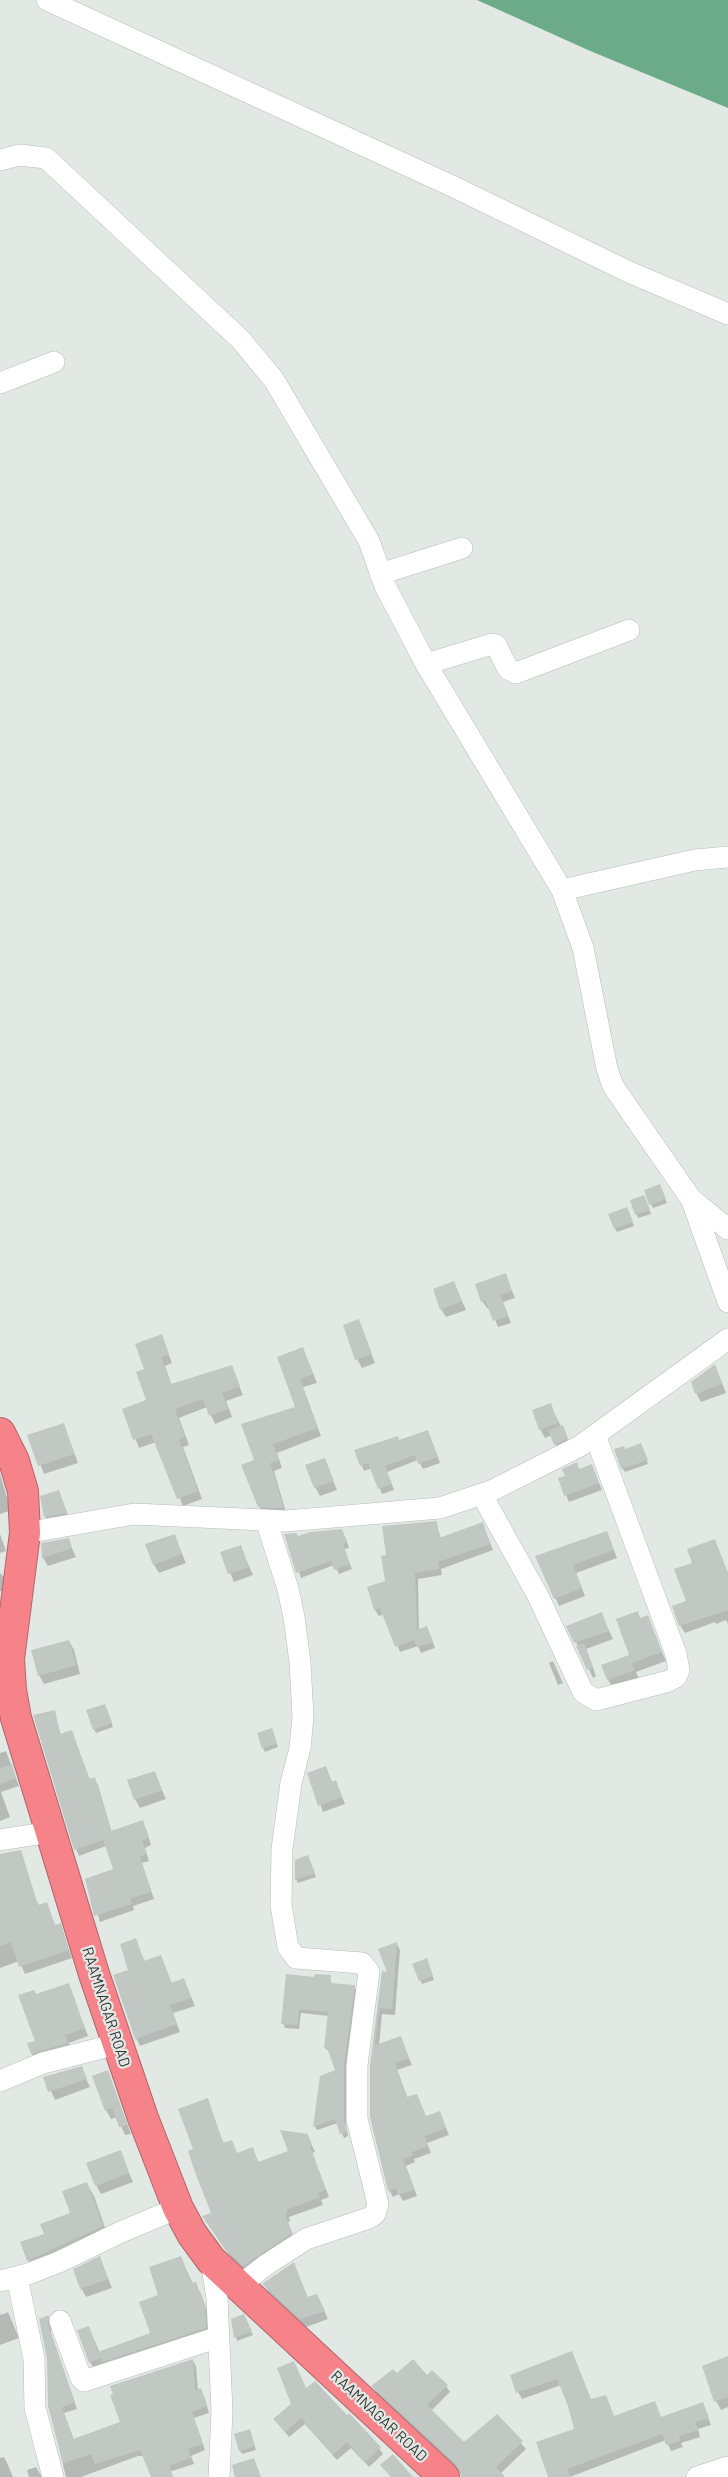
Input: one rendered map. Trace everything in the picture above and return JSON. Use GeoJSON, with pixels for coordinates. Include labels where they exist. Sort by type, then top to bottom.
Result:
{"type":"FeatureCollection","features":[{"type":"Feature","properties":{"kind":"highway","name":"RAAMNAGAR ROAD"},"geometry":{"type":"LineString","coordinates":[[0,1434],[14,1461],[23,1491],[25,1533],[5,1659],[16,1718],[117,2044],[178,2208],[192,2234],[211,2260],[444,2477]]}},
{"type":"Feature","properties":{"kind":"street"},"geometry":{"type":"LineString","coordinates":[[46,0],[452,186],[629,272],[728,314]]}},
{"type":"Feature","properties":{"kind":"street"},"geometry":{"type":"LineString","coordinates":[[0,160],[19,155],[46,158],[242,340],[274,380],[369,541],[380,574],[426,664],[562,890],[583,948],[607,1069],[613,1086],[691,1199],[728,1302]]}},
{"type":"Feature","properties":{"kind":"street"},"geometry":{"type":"LineString","coordinates":[[0,383],[54,362]]}},
{"type":"Feature","properties":{"kind":"street"},"geometry":{"type":"LineString","coordinates":[[380,574],[462,548]]}},
{"type":"Feature","properties":{"kind":"street"},"geometry":{"type":"LineString","coordinates":[[426,664],[492,644],[496,645],[508,669],[516,673],[629,630]]}},
{"type":"Feature","properties":{"kind":"street"},"geometry":{"type":"LineString","coordinates":[[562,890],[695,860],[728,857]]}},
{"type":"Feature","properties":{"kind":"street"},"geometry":{"type":"LineString","coordinates":[[691,1199],[728,1229]]}},
{"type":"Feature","properties":{"kind":"street"},"geometry":{"type":"LineString","coordinates":[[25,1533],[134,1514],[286,1521],[440,1508],[482,1495],[580,1446],[728,1339]]}},
{"type":"Feature","properties":{"kind":"street"},"geometry":{"type":"LineString","coordinates":[[482,1495],[538,1596],[583,1692],[596,1700],[669,1681],[676,1677],[679,1670],[676,1654],[595,1435]]}},
{"type":"Feature","properties":{"kind":"street"},"geometry":{"type":"LineString","coordinates":[[239,2286],[306,2239],[369,2218],[375,2214],[378,2205],[357,2119],[357,2065],[369,1972],[362,1963],[296,1958],[290,1953],[288,1947],[281,1905],[282,1849],[291,1783],[300,1748],[303,1717],[300,1662],[294,1617],[288,1588],[266,1520]]}},
{"type":"Feature","properties":{"kind":"street"},"geometry":{"type":"LineString","coordinates":[[0,1840],[51,1832]]}},
{"type":"Feature","properties":{"kind":"street"},"geometry":{"type":"LineString","coordinates":[[0,2081],[43,2063],[117,2044]]}},
{"type":"Feature","properties":{"kind":"street"},"geometry":{"type":"LineString","coordinates":[[53,2477],[35,2408],[34,2359],[9,2279],[59,2262],[178,2208]]}},
{"type":"Feature","properties":{"kind":"street"},"geometry":{"type":"LineString","coordinates":[[211,2260],[217,2298],[222,2410],[219,2477]]}},
{"type":"Feature","properties":{"kind":"street"},"geometry":{"type":"LineString","coordinates":[[60,2321],[84,2381],[219,2337]]}},
{"type":"Feature","properties":{"kind":"street"},"geometry":{"type":"LineString","coordinates":[[696,2477],[728,2467]]}},
{"type":"Feature","properties":{"kind":"shaded area"},"geometry":{"type":"Polygon","coordinates":[[[477,0],[728,0],[728,108],[588,50],[477,0]]]}},
{"type":"Feature","properties":{"kind":"building"},"geometry":{"type":"Polygon","coordinates":[[[660,1184],[666,1199],[649,1205],[644,1190],[660,1184]]]}},
{"type":"Feature","properties":{"kind":"building"},"geometry":{"type":"Polygon","coordinates":[[[644,1195],[650,1210],[635,1215],[630,1200],[644,1195]]]}},
{"type":"Feature","properties":{"kind":"building"},"geometry":{"type":"Polygon","coordinates":[[[627,1207],[633,1222],[614,1229],[608,1214],[627,1207]]]}},
{"type":"Feature","properties":{"kind":"building"},"geometry":{"type":"Polygon","coordinates":[[[506,1273],[512,1291],[500,1295],[508,1316],[493,1321],[485,1300],[481,1302],[475,1284],[506,1273]]]}},
{"type":"Feature","properties":{"kind":"building"},"geometry":{"type":"Polygon","coordinates":[[[454,1281],[462,1301],[440,1310],[433,1289],[454,1281]]]}},
{"type":"Feature","properties":{"kind":"building"},"geometry":{"type":"Polygon","coordinates":[[[359,1319],[372,1354],[355,1360],[343,1325],[359,1319]]]}},
{"type":"Feature","properties":{"kind":"building"},"geometry":{"type":"Polygon","coordinates":[[[162,1334],[169,1354],[161,1357],[171,1384],[232,1365],[240,1386],[222,1393],[228,1409],[209,1416],[203,1399],[175,1409],[185,1437],[179,1439],[198,1491],[177,1499],[151,1434],[133,1440],[122,1409],[146,1400],[136,1372],[144,1369],[135,1344],[162,1334]]]}},
{"type":"Feature","properties":{"kind":"building"},"geometry":{"type":"Polygon","coordinates":[[[303,1347],[313,1374],[300,1379],[318,1428],[273,1444],[279,1460],[270,1463],[284,1508],[258,1507],[241,1465],[254,1460],[241,1424],[295,1407],[277,1357],[303,1347]]]}},
{"type":"Feature","properties":{"kind":"building"},"geometry":{"type":"Polygon","coordinates":[[[715,1364],[722,1384],[695,1394],[691,1382],[715,1364]]]}},
{"type":"Feature","properties":{"kind":"building"},"geometry":{"type":"Polygon","coordinates":[[[551,1403],[558,1423],[539,1430],[532,1410],[551,1403]]]}},
{"type":"Feature","properties":{"kind":"building"},"geometry":{"type":"Polygon","coordinates":[[[64,1423],[74,1454],[38,1466],[27,1435],[64,1423]]]}},
{"type":"Feature","properties":{"kind":"building"},"geometry":{"type":"Polygon","coordinates":[[[563,1425],[568,1438],[554,1445],[548,1430],[563,1425]]]}},
{"type":"Feature","properties":{"kind":"building"},"geometry":{"type":"Polygon","coordinates":[[[428,1430],[438,1457],[418,1464],[415,1455],[385,1466],[392,1484],[378,1489],[368,1463],[360,1466],[354,1450],[398,1436],[399,1440],[428,1430]]]}},
{"type":"Feature","properties":{"kind":"building"},"geometry":{"type":"Polygon","coordinates":[[[641,1443],[648,1460],[621,1469],[614,1449],[624,1446],[625,1449],[641,1443]]]}},
{"type":"Feature","properties":{"kind":"building"},"geometry":{"type":"Polygon","coordinates":[[[325,1458],[334,1481],[314,1488],[305,1465],[325,1458]]]}},
{"type":"Feature","properties":{"kind":"building"},"geometry":{"type":"Polygon","coordinates":[[[577,1462],[579,1469],[592,1464],[599,1483],[564,1496],[558,1478],[565,1476],[562,1469],[577,1462]]]}},
{"type":"Feature","properties":{"kind":"building"},"geometry":{"type":"Polygon","coordinates":[[[59,1490],[67,1513],[44,1517],[40,1496],[59,1490]]]}},
{"type":"Feature","properties":{"kind":"building"},"geometry":{"type":"Polygon","coordinates":[[[437,1521],[439,1538],[483,1522],[490,1544],[438,1562],[439,1569],[415,1573],[417,1630],[427,1626],[433,1642],[417,1647],[414,1640],[395,1647],[380,1608],[374,1610],[367,1587],[385,1581],[381,1556],[386,1555],[382,1526],[437,1521]]]}},
{"type":"Feature","properties":{"kind":"building"},"geometry":{"type":"Polygon","coordinates":[[[342,1529],[347,1542],[343,1544],[350,1564],[334,1570],[331,1561],[296,1573],[284,1534],[296,1533],[298,1536],[310,1532],[342,1529]]]}},
{"type":"Feature","properties":{"kind":"building"},"geometry":{"type":"Polygon","coordinates":[[[607,1531],[614,1550],[573,1565],[582,1588],[554,1599],[535,1556],[607,1531]]]}},
{"type":"Feature","properties":{"kind":"building"},"geometry":{"type":"Polygon","coordinates":[[[175,1534],[182,1554],[153,1565],[145,1544],[175,1534]]]}},
{"type":"Feature","properties":{"kind":"building"},"geometry":{"type":"Polygon","coordinates":[[[69,1538],[72,1548],[42,1558],[41,1543],[69,1538]]]}},
{"type":"Feature","properties":{"kind":"building"},"geometry":{"type":"Polygon","coordinates":[[[715,1539],[728,1574],[728,1610],[679,1626],[672,1606],[686,1601],[674,1569],[692,1563],[687,1549],[715,1539]]]}},
{"type":"Feature","properties":{"kind":"building"},"geometry":{"type":"Polygon","coordinates":[[[241,1545],[249,1567],[228,1574],[220,1552],[241,1545]]]}},
{"type":"Feature","properties":{"kind":"building"},"geometry":{"type":"Polygon","coordinates":[[[638,1611],[640,1618],[648,1615],[662,1652],[632,1663],[635,1670],[607,1680],[601,1665],[629,1655],[616,1619],[638,1611]]]}},
{"type":"Feature","properties":{"kind":"building"},"geometry":{"type":"Polygon","coordinates":[[[602,1612],[609,1631],[574,1643],[566,1626],[602,1612]]]}},
{"type":"Feature","properties":{"kind":"building"},"geometry":{"type":"Polygon","coordinates":[[[69,1640],[76,1665],[38,1676],[31,1650],[69,1640]]]}},
{"type":"Feature","properties":{"kind":"building"},"geometry":{"type":"Polygon","coordinates":[[[584,1643],[593,1667],[587,1670],[576,1646],[584,1643]]]}},
{"type":"Feature","properties":{"kind":"building"},"geometry":{"type":"Polygon","coordinates":[[[105,1704],[112,1723],[93,1730],[86,1710],[105,1704]]]}},
{"type":"Feature","properties":{"kind":"building"},"geometry":{"type":"Polygon","coordinates":[[[55,1710],[60,1734],[72,1730],[89,1779],[95,1777],[111,1831],[143,1820],[149,1838],[142,1841],[147,1854],[140,1856],[151,1892],[130,1899],[132,1904],[94,1916],[85,1879],[113,1869],[103,1840],[74,1850],[33,1715],[55,1710]]]}},
{"type":"Feature","properties":{"kind":"building"},"geometry":{"type":"Polygon","coordinates":[[[272,1728],[277,1743],[262,1749],[257,1733],[272,1728]]]}},
{"type":"Feature","properties":{"kind":"building"},"geometry":{"type":"Polygon","coordinates":[[[12,1764],[16,1778],[0,1784],[0,1768],[12,1764]]]}},
{"type":"Feature","properties":{"kind":"building"},"geometry":{"type":"Polygon","coordinates":[[[326,1766],[332,1782],[336,1780],[342,1797],[318,1806],[307,1773],[326,1766]]]}},
{"type":"Feature","properties":{"kind":"building"},"geometry":{"type":"Polygon","coordinates":[[[155,1771],[162,1790],[134,1800],[127,1780],[155,1771]]]}},
{"type":"Feature","properties":{"kind":"building"},"geometry":{"type":"Polygon","coordinates":[[[21,1850],[38,1905],[47,1902],[55,1925],[61,1923],[69,1950],[19,1967],[11,1942],[0,1946],[0,1854],[21,1850]]]}},
{"type":"Feature","properties":{"kind":"building"},"geometry":{"type":"Polygon","coordinates":[[[308,1855],[315,1873],[295,1880],[295,1860],[308,1855]]]}},
{"type":"Feature","properties":{"kind":"building"},"geometry":{"type":"Polygon","coordinates":[[[136,1938],[144,1961],[161,1955],[171,1983],[184,1978],[191,1998],[170,2005],[177,2024],[135,2039],[113,1975],[128,1970],[120,1944],[136,1938]]]}},
{"type":"Feature","properties":{"kind":"building"},"geometry":{"type":"Polygon","coordinates":[[[397,1942],[392,2009],[379,2008],[375,2045],[401,2036],[409,2058],[395,2063],[407,2097],[417,2094],[426,2116],[440,2111],[446,2128],[425,2136],[428,2146],[412,2152],[413,2155],[403,2159],[414,2190],[398,2195],[396,2188],[388,2191],[370,2117],[370,2066],[382,1971],[387,1972],[378,1949],[397,1942]]]}},
{"type":"Feature","properties":{"kind":"building"},"geometry":{"type":"Polygon","coordinates":[[[427,1958],[433,1976],[419,1981],[412,1964],[427,1958]]]}},
{"type":"Feature","properties":{"kind":"building"},"geometry":{"type":"Polygon","coordinates":[[[286,1974],[314,1977],[315,1974],[331,1975],[330,1983],[355,1985],[344,2065],[344,2119],[347,2132],[340,2134],[335,2119],[313,2127],[320,2076],[335,2070],[327,2048],[324,2048],[328,2012],[299,2009],[298,2025],[281,2024],[286,1974]]]}},
{"type":"Feature","properties":{"kind":"building"},"geometry":{"type":"Polygon","coordinates":[[[69,1983],[85,2028],[65,2035],[68,2043],[31,2054],[27,2043],[35,2041],[18,1995],[34,1990],[36,1994],[69,1983]]]}},
{"type":"Feature","properties":{"kind":"building"},"geometry":{"type":"Polygon","coordinates":[[[82,2066],[87,2079],[48,2092],[43,2077],[82,2066]]]}},
{"type":"Feature","properties":{"kind":"building"},"geometry":{"type":"Polygon","coordinates":[[[108,2070],[127,2125],[119,2127],[112,2108],[105,2111],[92,2076],[108,2070]]]}},
{"type":"Feature","properties":{"kind":"building"},"geometry":{"type":"Polygon","coordinates":[[[208,2098],[223,2143],[232,2140],[237,2153],[253,2147],[258,2162],[288,2151],[280,2130],[308,2134],[326,2190],[318,2193],[320,2197],[286,2210],[287,2214],[285,2214],[292,2233],[243,2266],[224,2248],[202,2216],[211,2213],[188,2151],[193,2149],[178,2109],[208,2098]]]}},
{"type":"Feature","properties":{"kind":"building"},"geometry":{"type":"Polygon","coordinates":[[[121,2150],[129,2173],[95,2186],[86,2163],[121,2150]]]}},
{"type":"Feature","properties":{"kind":"building"},"geometry":{"type":"Polygon","coordinates":[[[87,2182],[103,2226],[27,2261],[20,2242],[44,2234],[40,2224],[70,2213],[62,2191],[87,2182]]]}},
{"type":"Feature","properties":{"kind":"building"},"geometry":{"type":"Polygon","coordinates":[[[100,2256],[108,2279],[80,2289],[73,2269],[100,2256]]]}},
{"type":"Feature","properties":{"kind":"building"},"geometry":{"type":"Polygon","coordinates":[[[181,2256],[191,2283],[196,2282],[205,2307],[206,2328],[102,2362],[100,2358],[89,2363],[77,2330],[89,2326],[98,2352],[150,2333],[139,2302],[158,2295],[149,2267],[181,2256]]]}},
{"type":"Feature","properties":{"kind":"building"},"geometry":{"type":"Polygon","coordinates":[[[294,2262],[307,2297],[317,2294],[325,2311],[300,2319],[262,2284],[294,2262]]]}},
{"type":"Feature","properties":{"kind":"building"},"geometry":{"type":"Polygon","coordinates":[[[244,2314],[252,2331],[234,2338],[231,2319],[244,2314]]]}},
{"type":"Feature","properties":{"kind":"building"},"geometry":{"type":"Polygon","coordinates":[[[49,2315],[48,2325],[75,2402],[62,2407],[73,2439],[120,2422],[110,2395],[113,2394],[110,2386],[193,2359],[195,2390],[201,2388],[207,2406],[192,2412],[203,2444],[188,2449],[191,2458],[169,2465],[173,2477],[151,2477],[140,2450],[95,2464],[91,2454],[63,2463],[48,2406],[47,2359],[39,2319],[49,2315]]]}},
{"type":"Feature","properties":{"kind":"building"},"geometry":{"type":"Polygon","coordinates":[[[572,2351],[591,2399],[606,2395],[614,2416],[655,2401],[661,2417],[703,2402],[709,2418],[695,2422],[698,2430],[679,2436],[680,2441],[666,2445],[662,2434],[567,2469],[570,2477],[548,2477],[536,2442],[574,2429],[568,2406],[557,2379],[516,2393],[510,2375],[572,2351]]]}},
{"type":"Feature","properties":{"kind":"building"},"geometry":{"type":"Polygon","coordinates":[[[728,2356],[728,2397],[714,2402],[702,2366],[728,2356]]]}},
{"type":"Feature","properties":{"kind":"building"},"geometry":{"type":"Polygon","coordinates":[[[413,2359],[427,2375],[432,2370],[448,2385],[427,2405],[464,2442],[497,2414],[523,2441],[496,2467],[505,2477],[461,2477],[456,2464],[371,2386],[393,2369],[397,2373],[413,2359]]]}},
{"type":"Feature","properties":{"kind":"building"},"geometry":{"type":"Polygon","coordinates":[[[294,2361],[306,2388],[315,2381],[381,2447],[365,2462],[347,2442],[333,2455],[301,2418],[285,2432],[273,2419],[291,2404],[277,2368],[294,2361]]]}},
{"type":"Feature","properties":{"kind":"building"},"geometry":{"type":"Polygon","coordinates":[[[250,2429],[255,2446],[239,2451],[234,2434],[250,2429]]]}},
{"type":"Feature","properties":{"kind":"building"},"geometry":{"type":"Polygon","coordinates":[[[393,2454],[413,2477],[391,2477],[380,2465],[393,2454]]]}},
{"type":"Feature","properties":{"kind":"building"},"geometry":{"type":"Polygon","coordinates":[[[254,2458],[261,2477],[235,2477],[232,2465],[254,2458]]]}}]}
